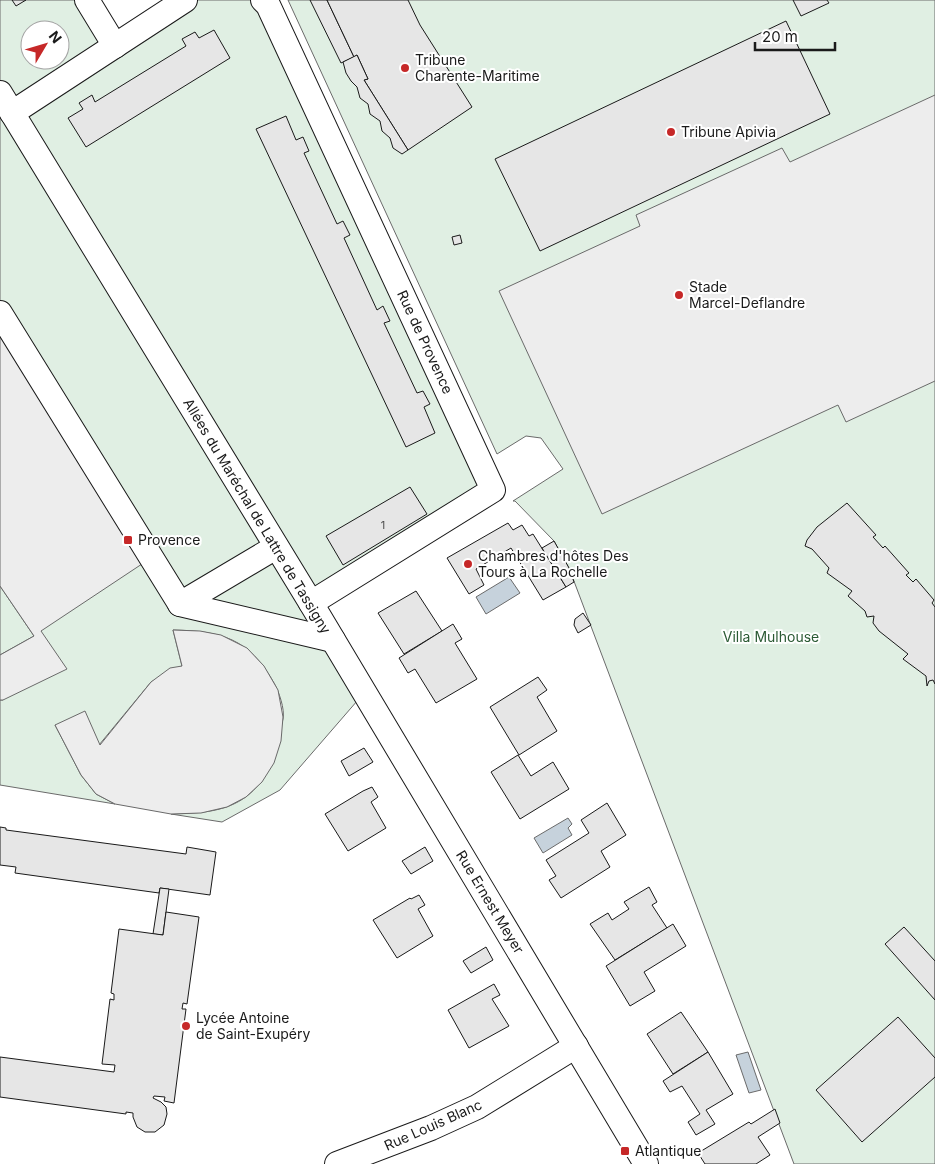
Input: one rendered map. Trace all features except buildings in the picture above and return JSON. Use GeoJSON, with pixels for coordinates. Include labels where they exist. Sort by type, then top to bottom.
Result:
{"type":"FeatureCollection","features":[{"type":"Feature","properties":{"kind":"street"},"geometry":{"type":"LineString","coordinates":[[87,0],[115,46]]}},
{"type":"Feature","properties":{"kind":"street"},"geometry":{"type":"LineString","coordinates":[[12,113],[186,0]]}},
{"type":"Feature","properties":{"kind":"street","name":"Rue de Provence"},"geometry":{"type":"LineString","coordinates":[[263,0],[268,5],[276,22],[493,490],[311,603]]}},
{"type":"Feature","properties":{"kind":"street","name":"Allées du Maréchal de Lattre de Tassigny"},"geometry":{"type":"LineString","coordinates":[[0,93],[333,640]]}},
{"type":"Feature","properties":{"kind":"street"},"geometry":{"type":"LineString","coordinates":[[0,313],[180,604],[276,547]]}},
{"type":"Feature","properties":{"kind":"street","name":"Allées du Maréchal de Lattre de Tassigny"},"geometry":{"type":"LineString","coordinates":[[180,604],[333,640]]}},
{"type":"Feature","properties":{"kind":"street","name":"Rue Ernest Meyer"},"geometry":{"type":"LineString","coordinates":[[333,640],[646,1164]]}},
{"type":"Feature","properties":{"kind":"street","name":"Rue Louis Blanc"},"geometry":{"type":"LineString","coordinates":[[337,1164],[431,1128],[477,1107],[576,1046]]}},
{"type":"Feature","properties":{"kind":"green space"},"geometry":{"type":"Polygon","coordinates":[[[0,0],[87,0],[115,45],[185,0],[263,0],[493,490],[311,603],[364,693],[280,790],[222,822],[171,814],[210,811],[230,806],[247,796],[262,780],[281,726],[283,710],[280,696],[274,683],[254,656],[244,647],[219,635],[206,632],[173,630],[182,666],[151,682],[99,745],[55,725],[81,775],[96,794],[115,804],[0,785],[0,700],[3,700],[41,632],[0,312],[0,0]]]}},
{"type":"Feature","properties":{"kind":"green space","name":"Villa Mulhouse"},"geometry":{"type":"Polygon","coordinates":[[[288,0],[935,0],[935,1164],[794,1164],[569,568],[554,541],[513,501],[563,469],[541,438],[526,436],[497,454],[288,0]]]}},
{"type":"Feature","properties":{"kind":"green space"},"geometry":{"type":"Polygon","coordinates":[[[0,586],[34,636],[0,655],[0,586]]]}},
{"type":"Feature","properties":{"kind":"shaded area"},"geometry":{"type":"Polygon","coordinates":[[[935,95],[935,381],[846,422],[838,405],[602,514],[499,291],[640,226],[636,215],[782,148],[790,162],[935,95]]]}},
{"type":"Feature","properties":{"kind":"shaded area"},"geometry":{"type":"Polygon","coordinates":[[[0,313],[151,558],[41,631],[67,669],[3,700],[0,700],[0,655],[34,636],[0,586],[0,313]]]}},
{"type":"Feature","properties":{"kind":"shaded area"},"geometry":{"type":"Polygon","coordinates":[[[509,577],[520,593],[486,614],[476,597],[509,577]]]}},
{"type":"Feature","properties":{"kind":"shaded area"},"geometry":{"type":"Polygon","coordinates":[[[173,630],[200,631],[221,635],[247,648],[264,666],[278,690],[283,717],[281,741],[274,763],[262,782],[246,797],[227,807],[201,813],[171,814],[115,804],[96,794],[81,775],[55,725],[85,711],[100,745],[151,682],[170,668],[182,666],[173,630]]]}},
{"type":"Feature","properties":{"kind":"shaded area"},"geometry":{"type":"Polygon","coordinates":[[[568,818],[572,824],[568,828],[572,835],[543,853],[534,838],[568,818]]]}},
{"type":"Feature","properties":{"kind":"shaded area"},"geometry":{"type":"Polygon","coordinates":[[[748,1052],[761,1090],[749,1093],[736,1055],[748,1052]]]}},
{"type":"Feature","properties":{"kind":"place","name":"Tribune Charente-Maritime"},"geometry":{"type":"Point","coordinates":[405,68]}},
{"type":"Feature","properties":{"kind":"place","name":"Tribune Apivia"},"geometry":{"type":"Point","coordinates":[671,132]}},
{"type":"Feature","properties":{"kind":"place","name":"Stade Marcel-Deflandre"},"geometry":{"type":"Point","coordinates":[679,295]}},
{"type":"Feature","properties":{"kind":"place","name":"Provence"},"geometry":{"type":"Point","coordinates":[128,540]}},
{"type":"Feature","properties":{"kind":"place","name":"Chambres d'hôtes Des Tours à La Rochelle"},"geometry":{"type":"Point","coordinates":[468,564]}},
{"type":"Feature","properties":{"kind":"place","name":"Lycée Antoine de Saint-Exupéry"},"geometry":{"type":"Point","coordinates":[186,1026]}},
{"type":"Feature","properties":{"kind":"place","name":"Atlantique"},"geometry":{"type":"Point","coordinates":[625,1151]}}]}
